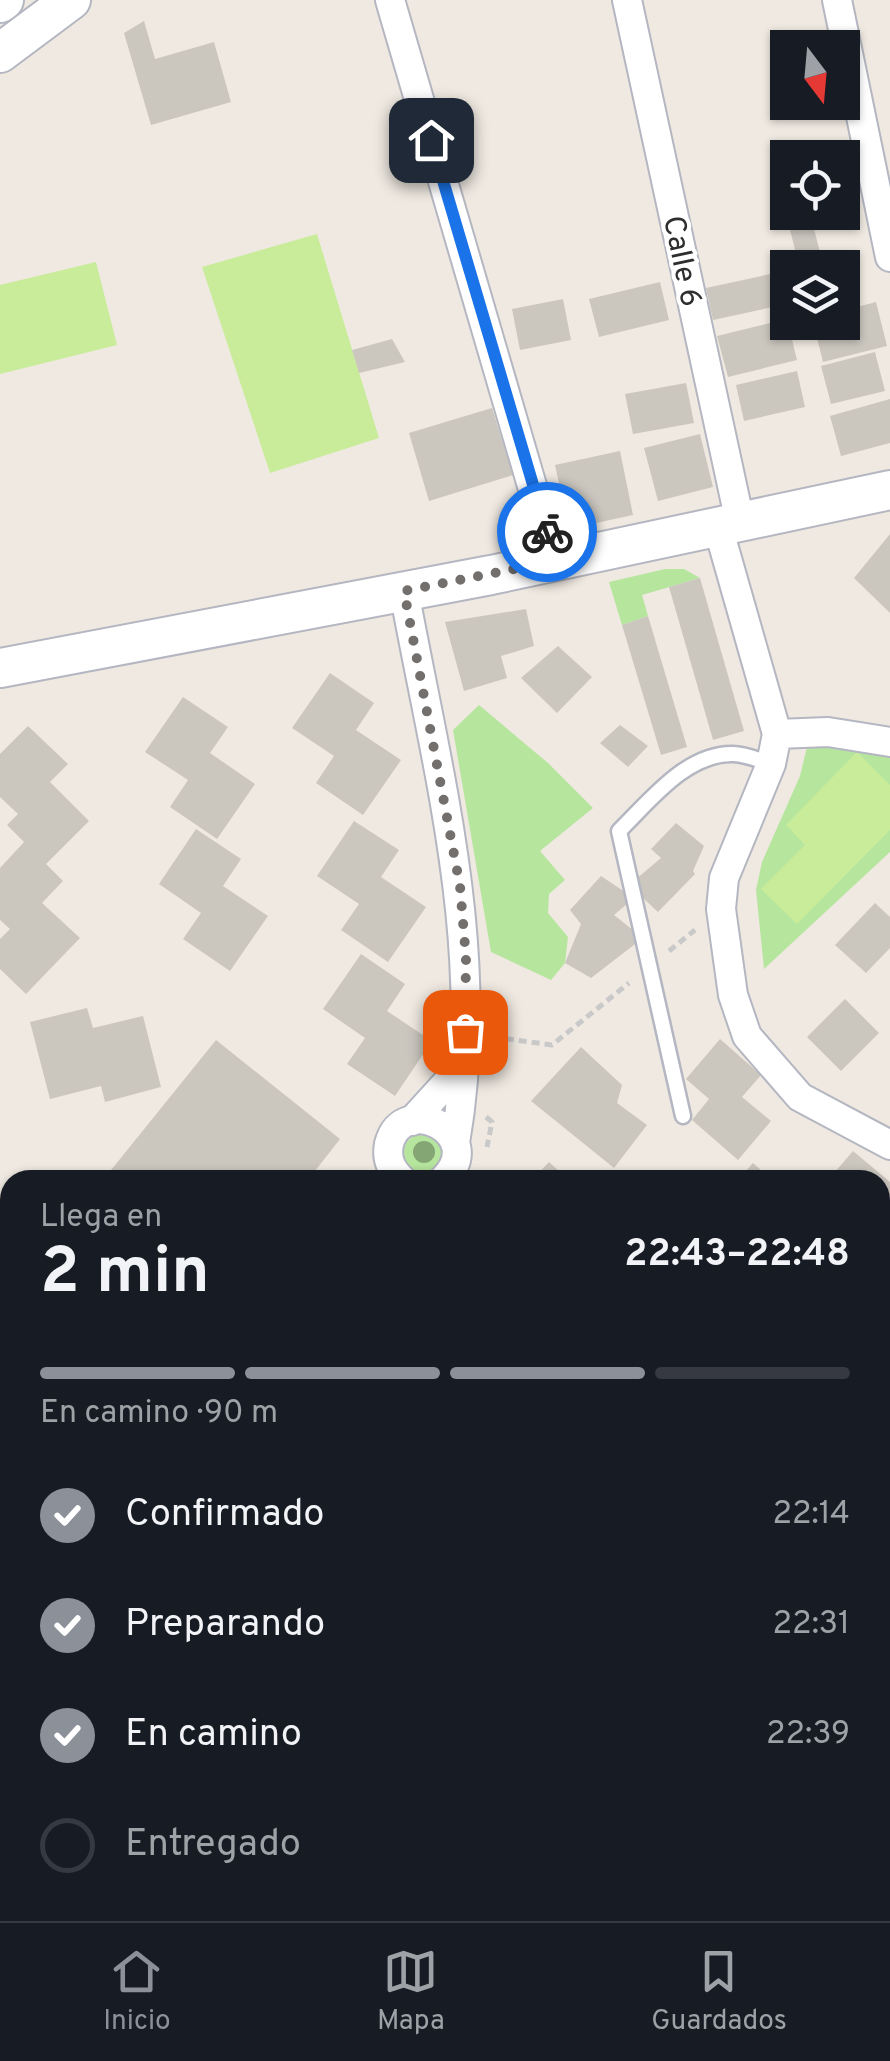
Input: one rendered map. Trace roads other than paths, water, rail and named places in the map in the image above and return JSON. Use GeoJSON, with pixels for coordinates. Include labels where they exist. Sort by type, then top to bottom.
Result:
{"type":"FeatureCollection","features":[{"type":"Feature","properties":{"kind":"street"},"geometry":{"type":"LineString","coordinates":[[0,53],[71,0]]}},
{"type":"Feature","properties":{"kind":"street"},"geometry":{"type":"LineString","coordinates":[[390,0],[554,561]]}},
{"type":"Feature","properties":{"kind":"street","name":"Calle 6"},"geometry":{"type":"LineString","coordinates":[[627,0],[729,524],[777,734]]}},
{"type":"Feature","properties":{"kind":"street"},"geometry":{"type":"LineString","coordinates":[[837,0],[890,258]]}},
{"type":"Feature","properties":{"kind":"street"},"geometry":{"type":"LineString","coordinates":[[0,668],[554,561],[890,490]]}},
{"type":"Feature","properties":{"kind":"street"},"geometry":{"type":"LineString","coordinates":[[404,591],[460,886],[466,958],[463,1097],[450,1170]]}},
{"type":"Feature","properties":{"kind":"street"},"geometry":{"type":"LineString","coordinates":[[890,742],[828,732],[777,734],[770,764],[724,878],[721,909],[733,995],[747,1036],[800,1097],[890,1145]]}},
{"type":"Feature","properties":{"kind":"street"},"geometry":{"type":"LineString","coordinates":[[412,1121],[453,1076],[465,1032]]}},
{"type":"Feature","properties":{"kind":"street"},"geometry":{"type":"LineString","coordinates":[[393,1170],[389,1146],[401,1126],[412,1121],[423,1119],[443,1126],[455,1143]]}},
{"type":"Feature","properties":{"kind":"lane"},"geometry":{"type":"LineString","coordinates":[[683,1116],[619,831],[674,778],[707,758],[734,753],[770,764]]}}]}
